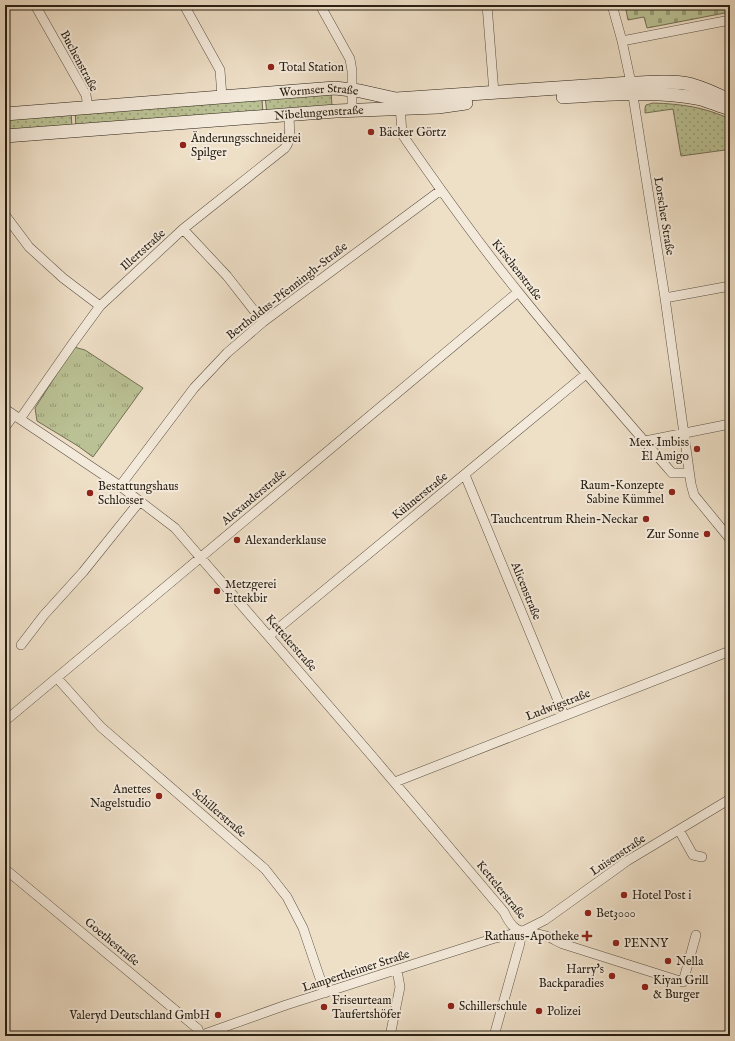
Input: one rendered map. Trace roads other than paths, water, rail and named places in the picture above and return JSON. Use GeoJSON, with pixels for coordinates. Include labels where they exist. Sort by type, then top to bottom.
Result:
{"type":"FeatureCollection","features":[{"type":"Feature","properties":{"kind":"street","name":"Buchenstraße"},"geometry":{"type":"LineString","coordinates":[[35,5],[86,96],[88,107]]}},
{"type":"Feature","properties":{"kind":"street"},"geometry":{"type":"LineString","coordinates":[[184,5],[220,70],[222,97]]}},
{"type":"Feature","properties":{"kind":"street"},"geometry":{"type":"LineString","coordinates":[[320,5],[350,59],[352,71],[352,110]]}},
{"type":"Feature","properties":{"kind":"street"},"geometry":{"type":"LineString","coordinates":[[487,5],[494,93]]}},
{"type":"Feature","properties":{"kind":"street","name":"Lorscher Straße"},"geometry":{"type":"LineString","coordinates":[[612,5],[622,41],[632,88],[685,432],[689,473],[694,495],[730,539]]}},
{"type":"Feature","properties":{"kind":"street"},"geometry":{"type":"LineString","coordinates":[[622,41],[730,20]]}},
{"type":"Feature","properties":{"kind":"street"},"geometry":{"type":"LineString","coordinates":[[632,88],[664,82],[689,84],[717,94],[730,101]]}},
{"type":"Feature","properties":{"kind":"street","name":"Wormser Straße"},"geometry":{"type":"LineString","coordinates":[[5,114],[335,88],[352,89],[386,98],[400,104],[494,93],[632,88]]}},
{"type":"Feature","properties":{"kind":"street"},"geometry":{"type":"LineString","coordinates":[[632,88],[701,99],[730,109]]}},
{"type":"Feature","properties":{"kind":"street","name":"Nibelungenstraße"},"geometry":{"type":"LineString","coordinates":[[5,136],[352,110],[400,104],[438,107],[469,102],[613,94],[632,88]]}},
{"type":"Feature","properties":{"kind":"street","name":"Kirschenstraße"},"geometry":{"type":"LineString","coordinates":[[400,104],[402,134],[441,190],[518,292],[586,374],[645,441]]}},
{"type":"Feature","properties":{"kind":"street","name":"Illertstraße"},"geometry":{"type":"LineString","coordinates":[[5,428],[17,417],[100,306],[183,229],[288,145],[289,115]]}},
{"type":"Feature","properties":{"kind":"street","name":"Bertholdus-Pfenningh-Straße"},"geometry":{"type":"LineString","coordinates":[[120,486],[194,388],[227,353],[263,322],[441,190]]}},
{"type":"Feature","properties":{"kind":"street"},"geometry":{"type":"LineString","coordinates":[[5,215],[29,247],[63,278],[100,306]]}},
{"type":"Feature","properties":{"kind":"street"},"geometry":{"type":"LineString","coordinates":[[183,229],[227,276],[263,322]]}},
{"type":"Feature","properties":{"kind":"street"},"geometry":{"type":"LineString","coordinates":[[665,298],[730,286]]}},
{"type":"Feature","properties":{"kind":"street","name":"Alexanderstraße"},"geometry":{"type":"LineString","coordinates":[[5,721],[518,292]]}},
{"type":"Feature","properties":{"kind":"street","name":"Kühnerstraße"},"geometry":{"type":"LineString","coordinates":[[269,636],[586,374]]}},
{"type":"Feature","properties":{"kind":"street","name":"Kettelerstraße"},"geometry":{"type":"LineString","coordinates":[[5,409],[120,486],[175,528],[395,782],[504,912],[509,922],[521,932],[546,936],[563,944],[683,982],[696,935]]}},
{"type":"Feature","properties":{"kind":"street"},"geometry":{"type":"LineString","coordinates":[[689,473],[672,473],[645,441],[730,424]]}},
{"type":"Feature","properties":{"kind":"street","name":"Alicenstraße"},"geometry":{"type":"LineString","coordinates":[[465,475],[564,715]]}},
{"type":"Feature","properties":{"kind":"street"},"geometry":{"type":"LineString","coordinates":[[21,645],[44,615],[83,572],[140,500]]}},
{"type":"Feature","properties":{"kind":"street","name":"Ludwigstraße"},"geometry":{"type":"LineString","coordinates":[[395,782],[730,651]]}},
{"type":"Feature","properties":{"kind":"street","name":"Schillerstraße"},"geometry":{"type":"LineString","coordinates":[[57,678],[100,727],[265,869],[287,897],[303,928],[325,993]]}},
{"type":"Feature","properties":{"kind":"street","name":"Luisenstraße"},"geometry":{"type":"LineString","coordinates":[[521,932],[545,920],[627,861],[730,799]]}},
{"type":"Feature","properties":{"kind":"street"},"geometry":{"type":"LineString","coordinates":[[679,830],[693,855],[702,857]]}},
{"type":"Feature","properties":{"kind":"street","name":"Goethestraße"},"geometry":{"type":"LineString","coordinates":[[5,869],[198,1029],[200,1036]]}},
{"type":"Feature","properties":{"kind":"street","name":"Kettelerstraße"},"geometry":{"type":"LineString","coordinates":[[494,1036],[520,943],[521,932]]}},
{"type":"Feature","properties":{"kind":"street","name":"Lampertheimer Straße"},"geometry":{"type":"LineString","coordinates":[[200,1036],[325,993],[492,939],[521,932]]}},
{"type":"Feature","properties":{"kind":"street"},"geometry":{"type":"LineString","coordinates":[[390,1036],[400,987],[397,970]]}},
{"type":"Feature","properties":{"kind":"place","name":"Total Station"},"geometry":{"type":"Point","coordinates":[271,67]}},
{"type":"Feature","properties":{"kind":"place","name":"Bäcker Görtz"},"geometry":{"type":"Point","coordinates":[371,132]}},
{"type":"Feature","properties":{"kind":"place","name":"Änderungsschneiderei Spilger"},"geometry":{"type":"Point","coordinates":[183,145]}},
{"type":"Feature","properties":{"kind":"place","name":"Mex. Imbiss El Amigo"},"geometry":{"type":"Point","coordinates":[697,449]}},
{"type":"Feature","properties":{"kind":"place","name":"Raum-Konzepte Sabine Kümmel"},"geometry":{"type":"Point","coordinates":[672,492]}},
{"type":"Feature","properties":{"kind":"place","name":"Bestattungshaus Schlosser"},"geometry":{"type":"Point","coordinates":[90,493]}},
{"type":"Feature","properties":{"kind":"place","name":"Tauchcentrum Rhein-Neckar"},"geometry":{"type":"Point","coordinates":[646,519]}},
{"type":"Feature","properties":{"kind":"place","name":"Zur Sonne"},"geometry":{"type":"Point","coordinates":[707,534]}},
{"type":"Feature","properties":{"kind":"place","name":"Alexanderklause"},"geometry":{"type":"Point","coordinates":[237,540]}},
{"type":"Feature","properties":{"kind":"place","name":"Metzgerei Ettekbir"},"geometry":{"type":"Point","coordinates":[217,591]}},
{"type":"Feature","properties":{"kind":"place","name":"Anettes Nagelstudio"},"geometry":{"type":"Point","coordinates":[159,796]}},
{"type":"Feature","properties":{"kind":"place","name":"Hotel Post i"},"geometry":{"type":"Point","coordinates":[624,895]}},
{"type":"Feature","properties":{"kind":"place","name":"Bet3000"},"geometry":{"type":"Point","coordinates":[588,913]}},
{"type":"Feature","properties":{"kind":"place","name":"Rathaus-Apotheke"},"geometry":{"type":"Point","coordinates":[587,936]}},
{"type":"Feature","properties":{"kind":"place","name":"PENNY"},"geometry":{"type":"Point","coordinates":[616,943]}},
{"type":"Feature","properties":{"kind":"place","name":"Nella"},"geometry":{"type":"Point","coordinates":[668,961]}},
{"type":"Feature","properties":{"kind":"place","name":"Harry's Backparadies"},"geometry":{"type":"Point","coordinates":[612,976]}},
{"type":"Feature","properties":{"kind":"place","name":"Kiyan Grill & Burger"},"geometry":{"type":"Point","coordinates":[645,987]}},
{"type":"Feature","properties":{"kind":"place","name":"Schillerschule"},"geometry":{"type":"Point","coordinates":[451,1006]}},
{"type":"Feature","properties":{"kind":"place","name":"Friseurteam Taufertshöfer"},"geometry":{"type":"Point","coordinates":[324,1007]}},
{"type":"Feature","properties":{"kind":"place","name":"Polizei"},"geometry":{"type":"Point","coordinates":[539,1011]}},
{"type":"Feature","properties":{"kind":"place","name":"Valeryd Deutschland GmbH"},"geometry":{"type":"Point","coordinates":[218,1015]}}]}
